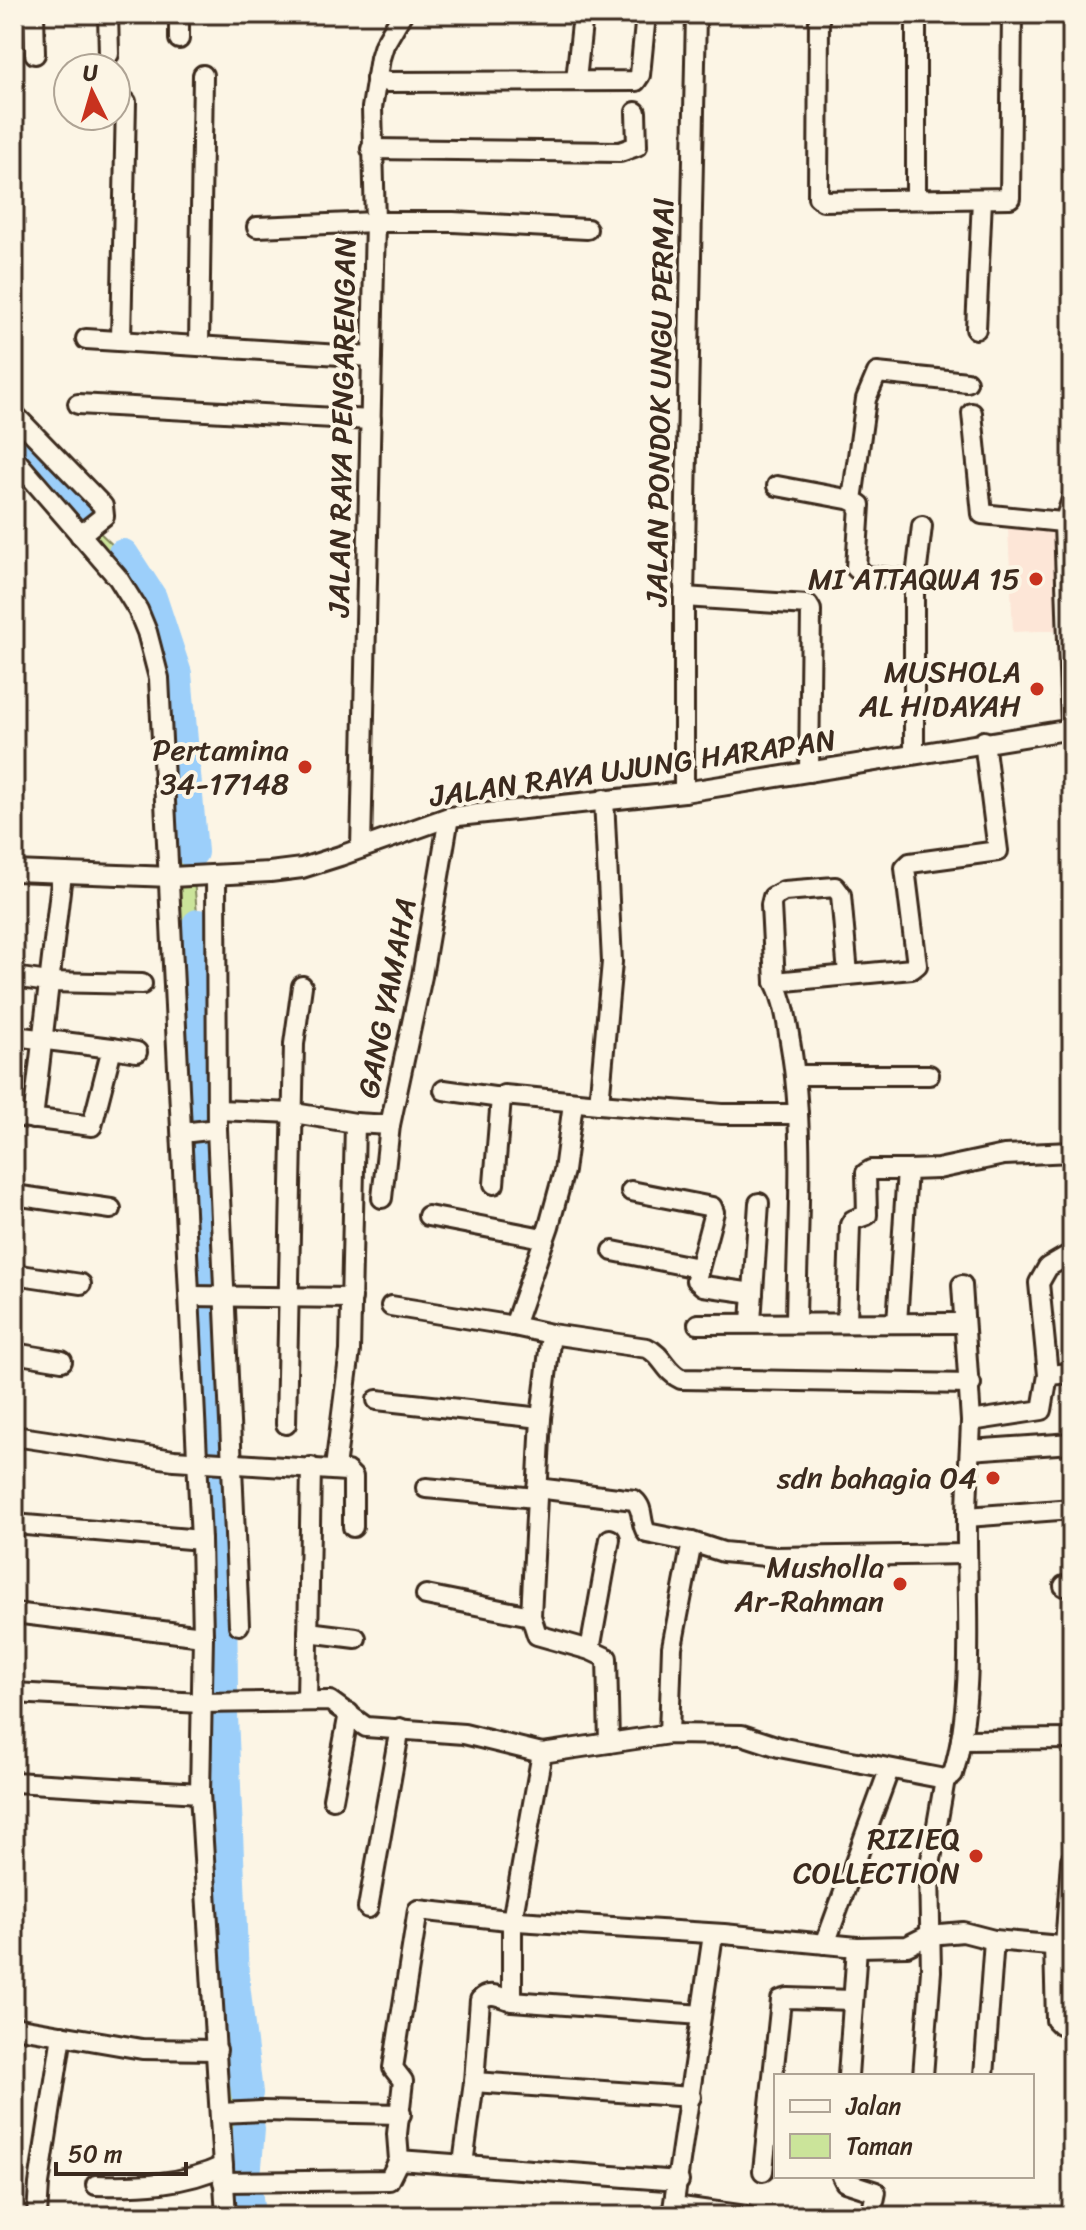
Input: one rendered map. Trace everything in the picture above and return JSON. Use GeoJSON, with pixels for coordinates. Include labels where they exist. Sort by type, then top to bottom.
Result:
{"type":"FeatureCollection","features":[{"type":"Feature","properties":{"kind":"street"},"geometry":{"type":"LineString","coordinates":[[34,14],[35,54]]}},
{"type":"Feature","properties":{"kind":"street"},"geometry":{"type":"LineString","coordinates":[[108,14],[109,52]]}},
{"type":"Feature","properties":{"kind":"street"},"geometry":{"type":"LineString","coordinates":[[179,14],[179,39]]}},
{"type":"Feature","properties":{"kind":"street","name":"JALAN RAYA PENGARENGAN"},"geometry":{"type":"LineString","coordinates":[[361,848],[375,222],[372,108],[384,45],[402,14]]}},
{"type":"Feature","properties":{"kind":"street"},"geometry":{"type":"LineString","coordinates":[[576,80],[583,14]]}},
{"type":"Feature","properties":{"kind":"street"},"geometry":{"type":"LineString","coordinates":[[376,79],[388,82],[639,80],[646,14]]}},
{"type":"Feature","properties":{"kind":"street","name":"JALAN PONDOK UNGU PERMAI"},"geometry":{"type":"LineString","coordinates":[[684,792],[684,597],[696,14]]}},
{"type":"Feature","properties":{"kind":"street"},"geometry":{"type":"LineString","coordinates":[[819,14],[818,197],[822,201],[1007,200],[1011,195],[1012,14]]}},
{"type":"Feature","properties":{"kind":"street"},"geometry":{"type":"LineString","coordinates":[[916,14],[916,199]]}},
{"type":"Feature","properties":{"kind":"street"},"geometry":{"type":"LineString","coordinates":[[199,344],[203,75]]}},
{"type":"Feature","properties":{"kind":"street"},"geometry":{"type":"LineString","coordinates":[[371,149],[620,152],[637,146],[636,112]]}},
{"type":"Feature","properties":{"kind":"street"},"geometry":{"type":"LineString","coordinates":[[121,340],[125,132]]}},
{"type":"Feature","properties":{"kind":"street"},"geometry":{"type":"LineString","coordinates":[[976,329],[982,199]]}},
{"type":"Feature","properties":{"kind":"street"},"geometry":{"type":"LineString","coordinates":[[257,227],[453,222],[587,229]]}},
{"type":"Feature","properties":{"kind":"street"},"geometry":{"type":"LineString","coordinates":[[86,339],[372,357]]}},
{"type":"Feature","properties":{"kind":"street"},"geometry":{"type":"LineString","coordinates":[[852,500],[866,399],[877,373],[967,382]]}},
{"type":"Feature","properties":{"kind":"street"},"geometry":{"type":"LineString","coordinates":[[78,404],[371,420]]}},
{"type":"Feature","properties":{"kind":"street"},"geometry":{"type":"LineString","coordinates":[[972,413],[982,514],[1068,523]]}},
{"type":"Feature","properties":{"kind":"street"},"geometry":{"type":"LineString","coordinates":[[14,414],[103,506],[104,516],[84,533]]}},
{"type":"Feature","properties":{"kind":"street"},"geometry":{"type":"LineString","coordinates":[[14,458],[84,533],[118,578],[138,610],[159,678],[200,1131],[221,1295],[216,1462],[201,1540],[206,1703],[200,1793],[217,2050],[227,2112],[226,2216]]}},
{"type":"Feature","properties":{"kind":"street"},"geometry":{"type":"LineString","coordinates":[[777,486],[852,500],[860,505],[856,568],[865,576],[915,580]]}},
{"type":"Feature","properties":{"kind":"street"},"geometry":{"type":"LineString","coordinates":[[1072,499],[1068,523],[1072,729]]}},
{"type":"Feature","properties":{"kind":"street"},"geometry":{"type":"LineString","coordinates":[[914,753],[915,580],[922,526]]}},
{"type":"Feature","properties":{"kind":"street"},"geometry":{"type":"LineString","coordinates":[[684,597],[808,605],[811,610],[809,772]]}},
{"type":"Feature","properties":{"kind":"street","name":"JALAN RAYA UJUNG HARAPAN"},"geometry":{"type":"LineString","coordinates":[[14,871],[210,877],[302,868],[449,817],[684,792],[1072,729]]}},
{"type":"Feature","properties":{"kind":"street"},"geometry":{"type":"LineString","coordinates":[[775,982],[912,969],[917,965],[905,870],[907,865],[998,851],[984,741]]}},
{"type":"Feature","properties":{"kind":"street"},"geometry":{"type":"LineString","coordinates":[[599,1104],[612,962],[604,799]]}},
{"type":"Feature","properties":{"kind":"street","name":"GANG YAMAHA"},"geometry":{"type":"LineString","coordinates":[[335,1468],[347,1389],[355,1123],[390,1125],[422,976],[449,817]]}},
{"type":"Feature","properties":{"kind":"street"},"geometry":{"type":"LineString","coordinates":[[33,1119],[62,874]]}},
{"type":"Feature","properties":{"kind":"street"},"geometry":{"type":"LineString","coordinates":[[210,877],[217,1110],[200,1131],[194,1295],[239,1625]]}},
{"type":"Feature","properties":{"kind":"street"},"geometry":{"type":"LineString","coordinates":[[796,1323],[796,1075],[785,1015],[775,982],[773,897],[784,891],[835,887],[841,895],[848,974]]}},
{"type":"Feature","properties":{"kind":"street"},"geometry":{"type":"LineString","coordinates":[[14,977],[48,982],[142,984]]}},
{"type":"Feature","properties":{"kind":"street"},"geometry":{"type":"LineString","coordinates":[[286,1424],[294,1044],[302,986]]}},
{"type":"Feature","properties":{"kind":"street"},"geometry":{"type":"LineString","coordinates":[[14,1036],[137,1052]]}},
{"type":"Feature","properties":{"kind":"street"},"geometry":{"type":"LineString","coordinates":[[14,1116],[92,1126],[112,1048]]}},
{"type":"Feature","properties":{"kind":"street"},"geometry":{"type":"LineString","coordinates":[[796,1075],[929,1075]]}},
{"type":"Feature","properties":{"kind":"street"},"geometry":{"type":"LineString","coordinates":[[444,1090],[501,1098],[507,1095],[722,1114],[798,1114]]}},
{"type":"Feature","properties":{"kind":"street"},"geometry":{"type":"LineString","coordinates":[[494,1184],[501,1098]]}},
{"type":"Feature","properties":{"kind":"street"},"geometry":{"type":"LineString","coordinates":[[514,1326],[564,1171],[573,1103]]}},
{"type":"Feature","properties":{"kind":"street"},"geometry":{"type":"LineString","coordinates":[[217,1110],[294,1113],[355,1123]]}},
{"type":"Feature","properties":{"kind":"street"},"geometry":{"type":"LineString","coordinates":[[382,1198],[390,1125]]}},
{"type":"Feature","properties":{"kind":"street"},"geometry":{"type":"LineString","coordinates":[[847,1323],[850,1225],[853,1220],[867,1215],[866,1173],[871,1170],[938,1169],[1004,1155],[1072,1152]]}},
{"type":"Feature","properties":{"kind":"street"},"geometry":{"type":"LineString","coordinates":[[897,1323],[907,1170]]}},
{"type":"Feature","properties":{"kind":"street"},"geometry":{"type":"LineString","coordinates":[[631,1191],[713,1209],[696,1280],[700,1285],[753,1293]]}},
{"type":"Feature","properties":{"kind":"street"},"geometry":{"type":"LineString","coordinates":[[14,1195],[111,1209]]}},
{"type":"Feature","properties":{"kind":"street"},"geometry":{"type":"LineString","coordinates":[[751,1322],[759,1203]]}},
{"type":"Feature","properties":{"kind":"street"},"geometry":{"type":"LineString","coordinates":[[428,1216],[543,1238]]}},
{"type":"Feature","properties":{"kind":"street"},"geometry":{"type":"LineString","coordinates":[[613,1251],[698,1268]]}},
{"type":"Feature","properties":{"kind":"street"},"geometry":{"type":"LineString","coordinates":[[971,1421],[1042,1410],[1048,1375],[1039,1283],[1048,1267],[1072,1253]]}},
{"type":"Feature","properties":{"kind":"street"},"geometry":{"type":"LineString","coordinates":[[14,1274],[81,1284]]}},
{"type":"Feature","properties":{"kind":"street"},"geometry":{"type":"LineString","coordinates":[[14,1693],[206,1703],[334,1702],[366,1727],[464,1734],[542,1753],[669,1734],[742,1735],[779,1747],[945,1779],[953,1774],[961,1740],[967,1655],[971,1384],[962,1285]]}},
{"type":"Feature","properties":{"kind":"street"},"geometry":{"type":"LineString","coordinates":[[194,1295],[352,1298]]}},
{"type":"Feature","properties":{"kind":"street"},"geometry":{"type":"LineString","coordinates":[[391,1306],[647,1348],[660,1356],[671,1374],[681,1379],[971,1384]]}},
{"type":"Feature","properties":{"kind":"street"},"geometry":{"type":"LineString","coordinates":[[698,1324],[964,1323]]}},
{"type":"Feature","properties":{"kind":"street"},"geometry":{"type":"LineString","coordinates":[[551,1334],[541,1418],[531,1616],[537,1635],[604,1655],[609,1665],[609,1743]]}},
{"type":"Feature","properties":{"kind":"street"},"geometry":{"type":"LineString","coordinates":[[14,1353],[62,1361]]}},
{"type":"Feature","properties":{"kind":"street"},"geometry":{"type":"LineString","coordinates":[[1048,1375],[1072,1373]]}},
{"type":"Feature","properties":{"kind":"street"},"geometry":{"type":"LineString","coordinates":[[377,1400],[541,1418]]}},
{"type":"Feature","properties":{"kind":"street"},"geometry":{"type":"LineString","coordinates":[[14,1436],[216,1462],[347,1471],[353,1477],[353,1527]]}},
{"type":"Feature","properties":{"kind":"street"},"geometry":{"type":"LineString","coordinates":[[970,1450],[1072,1443]]}},
{"type":"Feature","properties":{"kind":"street"},"geometry":{"type":"LineString","coordinates":[[307,1701],[311,1467]]}},
{"type":"Feature","properties":{"kind":"street"},"geometry":{"type":"LineString","coordinates":[[426,1488],[634,1500],[642,1509],[643,1528],[647,1533],[723,1552],[775,1557],[967,1554]]}},
{"type":"Feature","properties":{"kind":"street"},"geometry":{"type":"LineString","coordinates":[[967,1517],[1072,1509]]}},
{"type":"Feature","properties":{"kind":"street"},"geometry":{"type":"LineString","coordinates":[[14,1524],[201,1540]]}},
{"type":"Feature","properties":{"kind":"street"},"geometry":{"type":"LineString","coordinates":[[590,1650],[610,1539]]}},
{"type":"Feature","properties":{"kind":"street"},"geometry":{"type":"LineString","coordinates":[[669,1734],[672,1647],[692,1542]]}},
{"type":"Feature","properties":{"kind":"street"},"geometry":{"type":"LineString","coordinates":[[426,1595],[531,1616]]}},
{"type":"Feature","properties":{"kind":"street"},"geometry":{"type":"LineString","coordinates":[[14,1613],[203,1636]]}},
{"type":"Feature","properties":{"kind":"street"},"geometry":{"type":"LineString","coordinates":[[308,1632],[356,1638]]}},
{"type":"Feature","properties":{"kind":"street"},"geometry":{"type":"LineString","coordinates":[[333,1799],[349,1713]]}},
{"type":"Feature","properties":{"kind":"street"},"geometry":{"type":"LineString","coordinates":[[368,1908],[400,1728]]}},
{"type":"Feature","properties":{"kind":"street"},"geometry":{"type":"LineString","coordinates":[[961,1740],[1072,1739]]}},
{"type":"Feature","properties":{"kind":"street"},"geometry":{"type":"LineString","coordinates":[[512,2001],[512,1921],[542,1753]]}},
{"type":"Feature","properties":{"kind":"street"},"geometry":{"type":"LineString","coordinates":[[825,1944],[889,1770]]}},
{"type":"Feature","properties":{"kind":"street"},"geometry":{"type":"LineString","coordinates":[[923,2074],[931,1971],[929,1871],[945,1779]]}},
{"type":"Feature","properties":{"kind":"street"},"geometry":{"type":"LineString","coordinates":[[14,1782],[200,1793]]}},
{"type":"Feature","properties":{"kind":"street"},"geometry":{"type":"LineString","coordinates":[[1071,1860],[1056,2020],[1072,2027]]}},
{"type":"Feature","properties":{"kind":"street"},"geometry":{"type":"LineString","coordinates":[[96,2185],[150,2185],[208,2173],[254,2181],[386,2180],[391,2177],[399,2160],[397,2134],[403,2081],[393,2068],[418,1910],[512,1921],[857,1947],[907,1946],[929,1935],[963,1932],[994,1940],[1064,1947]]}},
{"type":"Feature","properties":{"kind":"street"},"geometry":{"type":"LineString","coordinates":[[717,1935],[712,1941],[673,2211],[746,2216]]}},
{"type":"Feature","properties":{"kind":"street"},"geometry":{"type":"LineString","coordinates":[[984,2074],[994,1940]]}},
{"type":"Feature","properties":{"kind":"street"},"geometry":{"type":"LineString","coordinates":[[848,2074],[857,1947]]}},
{"type":"Feature","properties":{"kind":"street"},"geometry":{"type":"LineString","coordinates":[[463,2164],[474,2082],[480,2000],[489,1994],[512,2001],[701,2015]]}},
{"type":"Feature","properties":{"kind":"street"},"geometry":{"type":"LineString","coordinates":[[763,2171],[781,2000],[853,2000]]}},
{"type":"Feature","properties":{"kind":"street"},"geometry":{"type":"LineString","coordinates":[[14,2027],[142,2049],[217,2050]]}},
{"type":"Feature","properties":{"kind":"street"},"geometry":{"type":"LineString","coordinates":[[37,2216],[62,2035]]}},
{"type":"Feature","properties":{"kind":"street"},"geometry":{"type":"LineString","coordinates":[[474,2082],[691,2097]]}},
{"type":"Feature","properties":{"kind":"street"},"geometry":{"type":"LineString","coordinates":[[227,2112],[401,2114]]}},
{"type":"Feature","properties":{"kind":"street"},"geometry":{"type":"LineString","coordinates":[[399,2160],[679,2181]]}},
{"type":"Feature","properties":{"kind":"street"},"geometry":{"type":"LineString","coordinates":[[843,2178],[845,2182],[876,2192],[871,2216]]}},
{"type":"Feature","properties":{"kind":"shaded area","name":"MI ATTAQWA 15"},"geometry":{"type":"Polygon","coordinates":[[[1060,526],[1065,630],[1013,632],[1008,529],[1060,526]]]}},
{"type":"Feature","properties":{"kind":"green space"},"geometry":{"type":"Polygon","coordinates":[[[93,526],[123,555],[151,598],[176,674],[198,925],[212,1283],[209,1312],[220,1449],[222,1690],[233,1976],[249,2129],[249,2216],[226,2216],[215,2022],[200,1505],[147,632],[80,535],[93,526]]]}},
{"type":"Feature","properties":{"kind":"waterway"},"geometry":{"type":"LineString","coordinates":[[14,440],[87,519]]}},
{"type":"Feature","properties":{"kind":"waterway"},"geometry":{"type":"LineString","coordinates":[[123,555],[151,598],[176,674],[192,852]]}},
{"type":"Feature","properties":{"kind":"waterway"},"geometry":{"type":"LineString","coordinates":[[198,925],[204,1116]]}},
{"type":"Feature","properties":{"kind":"waterway"},"geometry":{"type":"LineString","coordinates":[[203,1148],[212,1283]]}},
{"type":"Feature","properties":{"kind":"waterway"},"geometry":{"type":"LineString","coordinates":[[209,1311],[220,1449]]}},
{"type":"Feature","properties":{"kind":"waterway"},"geometry":{"type":"LineString","coordinates":[[220,1478],[222,1690]]}},
{"type":"Feature","properties":{"kind":"waterway"},"geometry":{"type":"LineString","coordinates":[[222,1715],[233,1976],[247,2093]]}},
{"type":"Feature","properties":{"kind":"waterway"},"geometry":{"type":"LineString","coordinates":[[246,2166],[249,2129]]}},
{"type":"Feature","properties":{"kind":"waterway"},"geometry":{"type":"LineString","coordinates":[[247,2198],[249,2216]]}},
{"type":"Feature","properties":{"kind":"place","name":"MI ATTAQWA 15"},"geometry":{"type":"Point","coordinates":[1036,579]}},
{"type":"Feature","properties":{"kind":"place","name":"MUSHOLA AL HIDAYAH"},"geometry":{"type":"Point","coordinates":[1037,689]}},
{"type":"Feature","properties":{"kind":"place","name":"Pertamina 34-17148"},"geometry":{"type":"Point","coordinates":[305,767]}},
{"type":"Feature","properties":{"kind":"place","name":"sdn bahagia 04"},"geometry":{"type":"Point","coordinates":[993,1478]}},
{"type":"Feature","properties":{"kind":"place","name":"Musholla Ar-Rahman"},"geometry":{"type":"Point","coordinates":[900,1584]}},
{"type":"Feature","properties":{"kind":"place","name":"RIZIEQ COLLECTION"},"geometry":{"type":"Point","coordinates":[976,1856]}}]}
